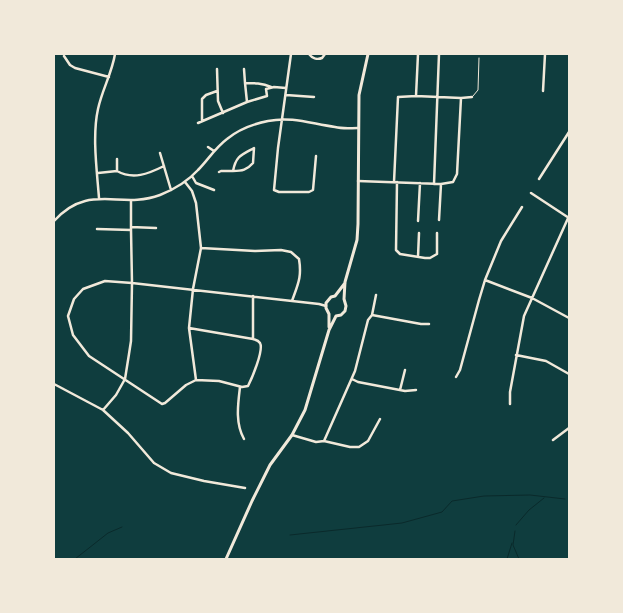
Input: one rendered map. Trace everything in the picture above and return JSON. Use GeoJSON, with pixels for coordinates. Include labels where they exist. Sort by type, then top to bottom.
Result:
{"type":"FeatureCollection","features":[{"type":"Feature","properties":{"kind":"main road"},"geometry":{"type":"LineString","coordinates":[[330,314],[341,315],[345,311],[345,282],[357,240],[359,94],[368,54]]}},
{"type":"Feature","properties":{"kind":"main road"},"geometry":{"type":"LineString","coordinates":[[329,330],[330,314],[326,305],[329,299],[335,296],[345,282]]}},
{"type":"Feature","properties":{"kind":"main road"},"geometry":{"type":"LineString","coordinates":[[335,296],[340,296],[344,299]]}},
{"type":"Feature","properties":{"kind":"main road"},"geometry":{"type":"LineString","coordinates":[[226,559],[270,465],[292,435],[305,410],[329,330],[336,316]]}},
{"type":"Feature","properties":{"kind":"street"},"geometry":{"type":"LineString","coordinates":[[99,198],[96,117],[98,106],[114,64],[115,54]]}},
{"type":"Feature","properties":{"kind":"street"},"geometry":{"type":"LineString","coordinates":[[291,54],[274,190],[279,192],[309,192],[313,190],[316,156]]}},
{"type":"Feature","properties":{"kind":"street"},"geometry":{"type":"LineString","coordinates":[[309,54],[311,57],[319,59],[325,54]]}},
{"type":"Feature","properties":{"kind":"street"},"geometry":{"type":"LineString","coordinates":[[416,96],[418,54]]}},
{"type":"Feature","properties":{"kind":"street"},"geometry":{"type":"LineString","coordinates":[[434,184],[439,54]]}},
{"type":"Feature","properties":{"kind":"street"},"geometry":{"type":"LineString","coordinates":[[543,91],[545,54]]}},
{"type":"Feature","properties":{"kind":"street"},"geometry":{"type":"LineString","coordinates":[[64,56],[70,65],[75,68],[109,77]]}},
{"type":"Feature","properties":{"kind":"street"},"geometry":{"type":"LineString","coordinates":[[217,69],[218,101],[223,113]]}},
{"type":"Feature","properties":{"kind":"street"},"geometry":{"type":"LineString","coordinates":[[244,69],[247,102]]}},
{"type":"Feature","properties":{"kind":"street"},"geometry":{"type":"LineString","coordinates":[[245,83],[286,88]]}},
{"type":"Feature","properties":{"kind":"street"},"geometry":{"type":"LineString","coordinates":[[198,123],[247,102],[267,96],[266,89],[272,87]]}},
{"type":"Feature","properties":{"kind":"street"},"geometry":{"type":"LineString","coordinates":[[202,122],[202,99],[217,90]]}},
{"type":"Feature","properties":{"kind":"street"},"geometry":{"type":"LineString","coordinates":[[285,95],[314,98]]}},
{"type":"Feature","properties":{"kind":"street"},"geometry":{"type":"LineString","coordinates":[[437,233],[437,254],[430,258],[400,254],[396,250],[398,97],[472,97]]}},
{"type":"Feature","properties":{"kind":"street"},"geometry":{"type":"LineString","coordinates":[[358,181],[434,184],[453,182],[457,174],[461,98]]}},
{"type":"Feature","properties":{"kind":"street"},"geometry":{"type":"LineString","coordinates":[[54,220],[74,204],[85,200],[99,198],[131,200],[154,197],[171,190],[192,176],[214,151],[231,136],[249,126],[282,119],[309,121],[335,128],[358,128]]}},
{"type":"Feature","properties":{"kind":"street"},"geometry":{"type":"LineString","coordinates":[[539,179],[569,132]]}},
{"type":"Feature","properties":{"kind":"street"},"geometry":{"type":"LineString","coordinates":[[208,147],[214,151]]}},
{"type":"Feature","properties":{"kind":"street"},"geometry":{"type":"LineString","coordinates":[[219,172],[248,168],[254,163],[254,148],[240,156],[235,162],[233,170]]}},
{"type":"Feature","properties":{"kind":"street"},"geometry":{"type":"LineString","coordinates":[[160,153],[171,190]]}},
{"type":"Feature","properties":{"kind":"street"},"geometry":{"type":"LineString","coordinates":[[117,159],[117,171]]}},
{"type":"Feature","properties":{"kind":"street"},"geometry":{"type":"LineString","coordinates":[[98,173],[117,171],[128,176],[138,176],[164,166]]}},
{"type":"Feature","properties":{"kind":"street"},"geometry":{"type":"LineString","coordinates":[[192,176],[196,183],[214,190]]}},
{"type":"Feature","properties":{"kind":"street"},"geometry":{"type":"LineString","coordinates":[[185,182],[192,191],[196,203],[201,248],[193,289],[189,328],[196,380]]}},
{"type":"Feature","properties":{"kind":"street"},"geometry":{"type":"LineString","coordinates":[[418,221],[420,183]]}},
{"type":"Feature","properties":{"kind":"street"},"geometry":{"type":"LineString","coordinates":[[439,220],[441,184]]}},
{"type":"Feature","properties":{"kind":"street"},"geometry":{"type":"LineString","coordinates":[[510,404],[510,392],[524,316],[569,217],[531,193]]}},
{"type":"Feature","properties":{"kind":"street"},"geometry":{"type":"LineString","coordinates":[[103,410],[116,395],[125,379],[131,341],[131,200]]}},
{"type":"Feature","properties":{"kind":"street"},"geometry":{"type":"LineString","coordinates":[[456,377],[460,370],[485,280],[501,241],[522,207]]}},
{"type":"Feature","properties":{"kind":"street"},"geometry":{"type":"LineString","coordinates":[[97,229],[156,228]]}},
{"type":"Feature","properties":{"kind":"street"},"geometry":{"type":"LineString","coordinates":[[418,257],[419,234]]}},
{"type":"Feature","properties":{"kind":"street"},"geometry":{"type":"LineString","coordinates":[[201,248],[255,251],[281,250],[290,252],[298,259],[300,269],[300,276],[292,301]]}},
{"type":"Feature","properties":{"kind":"street"},"geometry":{"type":"LineString","coordinates":[[485,280],[532,298],[569,318]]}},
{"type":"Feature","properties":{"kind":"street"},"geometry":{"type":"LineString","coordinates":[[189,328],[258,341],[261,344],[261,353],[248,386],[220,381],[196,380],[186,385],[162,404],[89,356],[74,335],[68,316],[74,299],[83,290],[105,281],[193,289],[326,305]]}},
{"type":"Feature","properties":{"kind":"street"},"geometry":{"type":"LineString","coordinates":[[324,441],[352,379],[368,320],[372,315],[376,295]]}},
{"type":"Feature","properties":{"kind":"street"},"geometry":{"type":"LineString","coordinates":[[253,296],[253,339]]}},
{"type":"Feature","properties":{"kind":"street"},"geometry":{"type":"LineString","coordinates":[[372,315],[429,324]]}},
{"type":"Feature","properties":{"kind":"street"},"geometry":{"type":"LineString","coordinates":[[516,355],[551,363],[569,374]]}},
{"type":"Feature","properties":{"kind":"street"},"geometry":{"type":"LineString","coordinates":[[400,390],[405,370]]}},
{"type":"Feature","properties":{"kind":"street"},"geometry":{"type":"LineString","coordinates":[[352,379],[358,382],[405,391],[416,390]]}},
{"type":"Feature","properties":{"kind":"street"},"geometry":{"type":"LineString","coordinates":[[54,384],[103,410],[128,433],[154,463],[171,473],[245,488]]}},
{"type":"Feature","properties":{"kind":"street"},"geometry":{"type":"LineString","coordinates":[[240,386],[239,424],[240,432],[244,439]]}},
{"type":"Feature","properties":{"kind":"street"},"geometry":{"type":"LineString","coordinates":[[292,435],[316,442],[324,441],[358,447],[368,441],[380,420]]}},
{"type":"Feature","properties":{"kind":"street"},"geometry":{"type":"LineString","coordinates":[[553,440],[569,428]]}},
{"type":"Feature","properties":{"kind":"lane"},"geometry":{"type":"LineString","coordinates":[[472,97],[478,90],[479,58]]}},
{"type":"Feature","properties":{"kind":"waterway"},"geometry":{"type":"LineString","coordinates":[[290,535],[402,523],[442,512],[452,501],[484,496],[530,495],[565,499]]}},
{"type":"Feature","properties":{"kind":"waterway"},"geometry":{"type":"LineString","coordinates":[[516,525],[529,510],[544,498]]}},
{"type":"Feature","properties":{"kind":"waterway"},"geometry":{"type":"LineString","coordinates":[[75,559],[108,533],[122,527]]}},
{"type":"Feature","properties":{"kind":"waterway"},"geometry":{"type":"LineString","coordinates":[[515,531],[513,545],[519,559]]}},
{"type":"Feature","properties":{"kind":"waterway"},"geometry":{"type":"LineString","coordinates":[[507,559],[512,543]]}}]}
